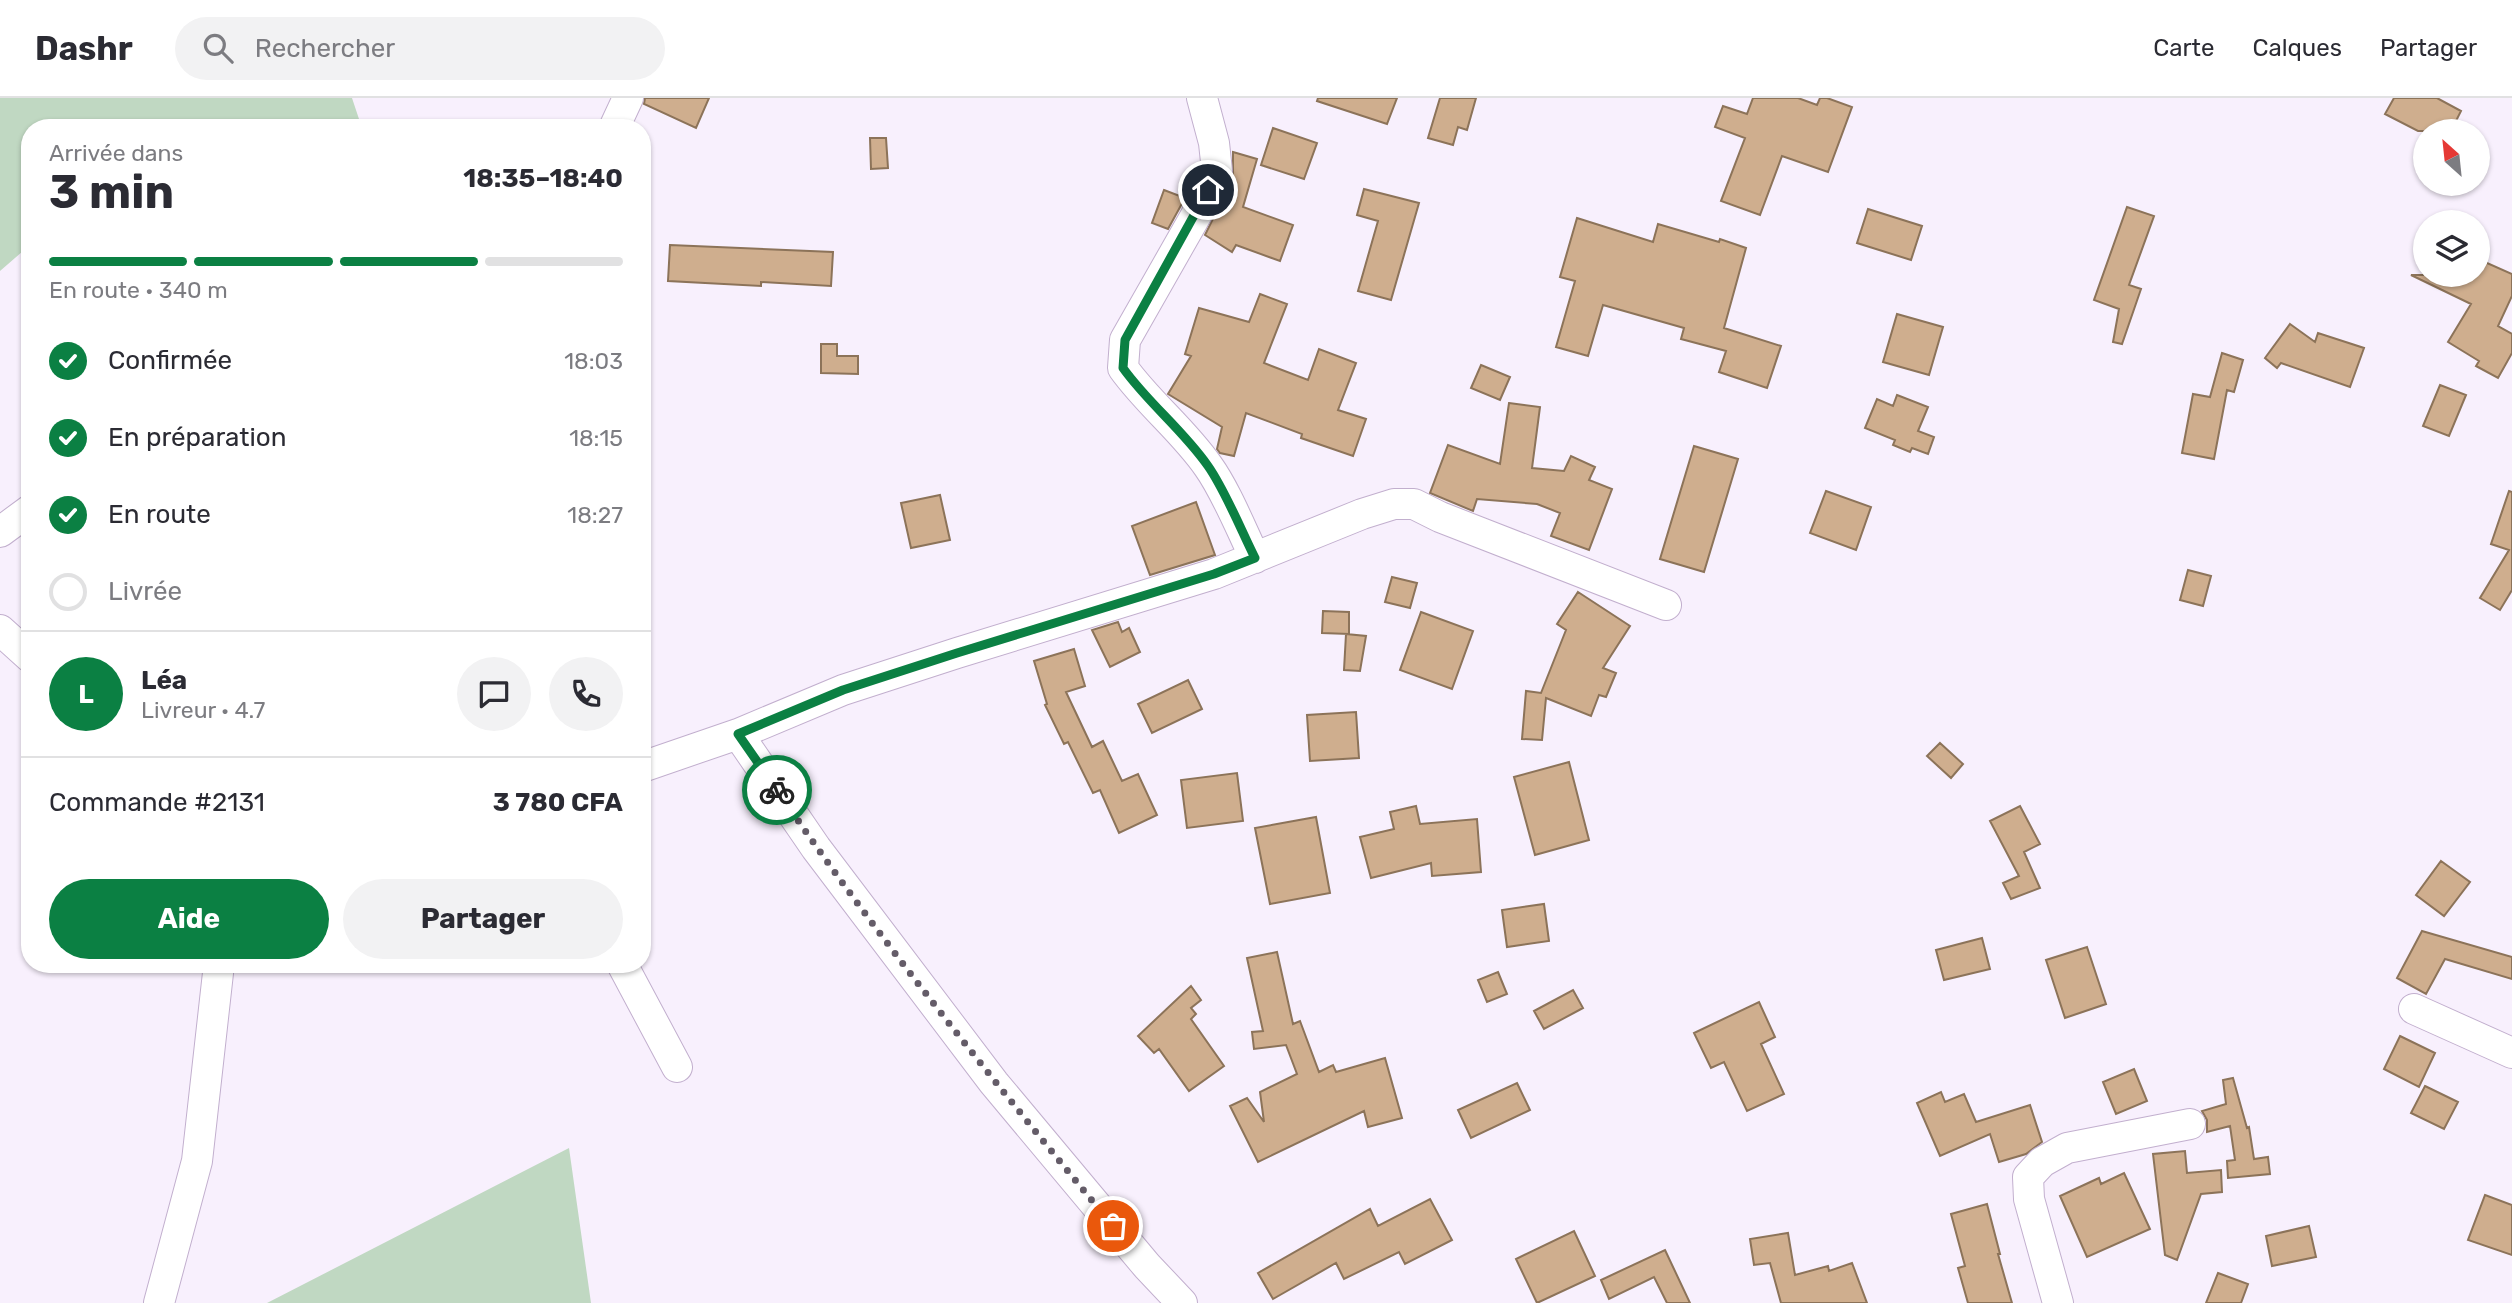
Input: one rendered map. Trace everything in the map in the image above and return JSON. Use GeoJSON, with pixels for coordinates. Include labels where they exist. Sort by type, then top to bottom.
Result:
{"type":"FeatureCollection","features":[{"type":"Feature","properties":{"kind":"street"},"geometry":{"type":"LineString","coordinates":[[618,119],[628,98]]}},
{"type":"Feature","properties":{"kind":"street"},"geometry":{"type":"LineString","coordinates":[[1202,98],[1214,143],[1217,171],[1199,209],[1125,340],[1123,368],[1140,392],[1172,423],[1209,467],[1255,558]]}},
{"type":"Feature","properties":{"kind":"street"},"geometry":{"type":"LineString","coordinates":[[651,764],[738,734],[843,690],[1214,574],[1362,514],[1394,504],[1414,504],[1440,517],[1666,605]]}},
{"type":"Feature","properties":{"kind":"street"},"geometry":{"type":"LineString","coordinates":[[0,532],[21,517]]}},
{"type":"Feature","properties":{"kind":"street"},"geometry":{"type":"LineString","coordinates":[[0,630],[21,649]]}},
{"type":"Feature","properties":{"kind":"street"},"geometry":{"type":"LineString","coordinates":[[738,734],[816,848],[994,1083],[1147,1266],[1182,1303]]}},
{"type":"Feature","properties":{"kind":"street"},"geometry":{"type":"LineString","coordinates":[[159,1303],[197,1161],[218,973]]}},
{"type":"Feature","properties":{"kind":"street"},"geometry":{"type":"LineString","coordinates":[[627,973],[677,1067]]}},
{"type":"Feature","properties":{"kind":"street"},"geometry":{"type":"LineString","coordinates":[[2414,1009],[2512,1053]]}},
{"type":"Feature","properties":{"kind":"street"},"geometry":{"type":"LineString","coordinates":[[2063,1302],[2029,1199],[2028,1177],[2042,1162],[2067,1148],[2189,1124]]}},
{"type":"Feature","properties":{"kind":"green space"},"geometry":{"type":"Polygon","coordinates":[[[0,98],[352,98],[359,119],[21,119],[21,253],[0,271],[0,98]]]}},
{"type":"Feature","properties":{"kind":"green space"},"geometry":{"type":"Polygon","coordinates":[[[569,1148],[591,1303],[267,1303],[569,1148]]]}},
{"type":"Feature","properties":{"kind":"building"},"geometry":{"type":"Polygon","coordinates":[[[645,98],[709,98],[696,128],[644,104],[645,98]]]}},
{"type":"Feature","properties":{"kind":"building"},"geometry":{"type":"Polygon","coordinates":[[[1318,98],[1397,98],[1387,124],[1317,101],[1318,98]]]}},
{"type":"Feature","properties":{"kind":"building"},"geometry":{"type":"Polygon","coordinates":[[[1440,98],[1476,98],[1467,130],[1458,127],[1453,145],[1428,138],[1440,98]]]}},
{"type":"Feature","properties":{"kind":"building"},"geometry":{"type":"Polygon","coordinates":[[[1753,98],[1798,98],[1817,105],[1820,98],[1827,98],[1852,107],[1828,172],[1782,156],[1760,215],[1721,201],[1745,138],[1715,127],[1723,106],[1747,114],[1753,98]]]}},
{"type":"Feature","properties":{"kind":"building"},"geometry":{"type":"Polygon","coordinates":[[[2394,98],[2437,98],[2461,111],[2457,119],[2413,119],[2413,128],[2385,114],[2394,98]]]}},
{"type":"Feature","properties":{"kind":"building"},"geometry":{"type":"Polygon","coordinates":[[[1273,128],[1317,143],[1304,179],[1261,165],[1273,128]]]}},
{"type":"Feature","properties":{"kind":"building"},"geometry":{"type":"Polygon","coordinates":[[[870,138],[886,138],[888,168],[871,169],[870,138]]]}},
{"type":"Feature","properties":{"kind":"building"},"geometry":{"type":"Polygon","coordinates":[[[1233,152],[1257,159],[1243,207],[1293,225],[1280,261],[1236,245],[1232,252],[1205,235],[1233,178],[1233,152]]]}},
{"type":"Feature","properties":{"kind":"building"},"geometry":{"type":"Polygon","coordinates":[[[1364,189],[1419,203],[1391,300],[1358,291],[1378,221],[1357,215],[1364,189]]]}},
{"type":"Feature","properties":{"kind":"building"},"geometry":{"type":"Polygon","coordinates":[[[1164,190],[1185,198],[1168,229],[1152,223],[1164,190]]]}},
{"type":"Feature","properties":{"kind":"building"},"geometry":{"type":"Polygon","coordinates":[[[2127,207],[2154,216],[2129,285],[2141,289],[2122,344],[2113,342],[2119,309],[2094,300],[2127,207]]]}},
{"type":"Feature","properties":{"kind":"building"},"geometry":{"type":"Polygon","coordinates":[[[1868,209],[1922,226],[1911,260],[1857,243],[1868,209]]]}},
{"type":"Feature","properties":{"kind":"building"},"geometry":{"type":"Polygon","coordinates":[[[1577,218],[1653,242],[1658,224],[1746,248],[1724,328],[1781,346],[1767,388],[1719,372],[1726,351],[1681,339],[1684,328],[1603,305],[1588,356],[1556,347],[1575,281],[1560,277],[1577,218]]]}},
{"type":"Feature","properties":{"kind":"building"},"geometry":{"type":"Polygon","coordinates":[[[670,245],[833,252],[831,286],[761,282],[761,286],[668,281],[670,245]]]}},
{"type":"Feature","properties":{"kind":"building"},"geometry":{"type":"Polygon","coordinates":[[[2490,264],[2512,274],[2512,296],[2498,326],[2512,334],[2512,353],[2498,378],[2476,366],[2479,361],[2448,342],[2471,304],[2436,287],[2490,287],[2490,264]]]}},
{"type":"Feature","properties":{"kind":"building"},"geometry":{"type":"Polygon","coordinates":[[[1260,294],[1287,304],[1264,363],[1308,380],[1319,349],[1356,363],[1338,410],[1366,419],[1353,456],[1301,438],[1302,434],[1246,413],[1234,456],[1220,453],[1217,449],[1222,427],[1168,394],[1191,356],[1185,354],[1199,308],[1249,322],[1260,294]]]}},
{"type":"Feature","properties":{"kind":"building"},"geometry":{"type":"Polygon","coordinates":[[[1897,314],[1943,327],[1929,375],[1883,362],[1897,314]]]}},
{"type":"Feature","properties":{"kind":"building"},"geometry":{"type":"Polygon","coordinates":[[[2290,324],[2315,342],[2318,333],[2364,348],[2350,387],[2281,363],[2277,368],[2265,358],[2290,324]]]}},
{"type":"Feature","properties":{"kind":"building"},"geometry":{"type":"Polygon","coordinates":[[[821,344],[837,344],[837,356],[858,356],[858,374],[821,373],[821,344]]]}},
{"type":"Feature","properties":{"kind":"building"},"geometry":{"type":"Polygon","coordinates":[[[2222,353],[2243,360],[2234,392],[2227,390],[2214,459],[2182,453],[2193,394],[2210,397],[2222,353]]]}},
{"type":"Feature","properties":{"kind":"building"},"geometry":{"type":"Polygon","coordinates":[[[1481,365],[1510,377],[1500,400],[1471,388],[1481,365]]]}},
{"type":"Feature","properties":{"kind":"building"},"geometry":{"type":"Polygon","coordinates":[[[2440,385],[2466,395],[2449,436],[2423,426],[2440,385]]]}},
{"type":"Feature","properties":{"kind":"building"},"geometry":{"type":"Polygon","coordinates":[[[1897,395],[1928,407],[1918,431],[1934,437],[1928,454],[1912,448],[1910,452],[1893,445],[1895,440],[1865,428],[1877,399],[1893,406],[1897,395]]]}},
{"type":"Feature","properties":{"kind":"building"},"geometry":{"type":"Polygon","coordinates":[[[1509,403],[1540,407],[1532,468],[1564,471],[1571,456],[1595,467],[1589,480],[1612,489],[1589,550],[1551,536],[1560,513],[1537,504],[1477,499],[1473,511],[1430,493],[1448,445],[1500,464],[1509,403]]]}},
{"type":"Feature","properties":{"kind":"building"},"geometry":{"type":"Polygon","coordinates":[[[1694,446],[1738,459],[1704,572],[1660,559],[1694,446]]]}},
{"type":"Feature","properties":{"kind":"building"},"geometry":{"type":"Polygon","coordinates":[[[1826,491],[1871,507],[1856,550],[1810,533],[1826,491]]]}},
{"type":"Feature","properties":{"kind":"building"},"geometry":{"type":"Polygon","coordinates":[[[2509,491],[2512,492],[2512,590],[2500,610],[2480,598],[2509,550],[2491,544],[2509,491]]]}},
{"type":"Feature","properties":{"kind":"building"},"geometry":{"type":"Polygon","coordinates":[[[940,495],[950,540],[911,548],[901,503],[940,495]]]}},
{"type":"Feature","properties":{"kind":"building"},"geometry":{"type":"Polygon","coordinates":[[[1196,502],[1215,555],[1150,575],[1132,526],[1196,502]]]}},
{"type":"Feature","properties":{"kind":"building"},"geometry":{"type":"Polygon","coordinates":[[[2188,570],[2211,576],[2203,606],[2180,600],[2188,570]]]}},
{"type":"Feature","properties":{"kind":"building"},"geometry":{"type":"Polygon","coordinates":[[[1392,577],[1417,583],[1410,608],[1385,602],[1392,577]]]}},
{"type":"Feature","properties":{"kind":"building"},"geometry":{"type":"Polygon","coordinates":[[[1578,592],[1630,626],[1603,668],[1616,673],[1606,697],[1599,695],[1591,716],[1546,698],[1542,740],[1522,739],[1526,691],[1541,693],[1566,630],[1557,624],[1578,592]]]}},
{"type":"Feature","properties":{"kind":"building"},"geometry":{"type":"Polygon","coordinates":[[[1323,611],[1349,612],[1349,634],[1322,633],[1323,611]]]}},
{"type":"Feature","properties":{"kind":"building"},"geometry":{"type":"Polygon","coordinates":[[[1421,612],[1473,631],[1452,689],[1400,670],[1421,612]]]}},
{"type":"Feature","properties":{"kind":"building"},"geometry":{"type":"Polygon","coordinates":[[[1118,622],[1122,632],[1129,628],[1140,652],[1110,667],[1092,630],[1118,622]]]}},
{"type":"Feature","properties":{"kind":"building"},"geometry":{"type":"Polygon","coordinates":[[[1346,634],[1366,636],[1360,671],[1344,670],[1346,634]]]}},
{"type":"Feature","properties":{"kind":"building"},"geometry":{"type":"Polygon","coordinates":[[[1074,649],[1085,686],[1066,692],[1092,747],[1103,741],[1122,781],[1138,774],[1157,815],[1119,833],[1100,790],[1093,793],[1068,742],[1064,744],[1045,705],[1047,704],[1034,661],[1074,649]]]}},
{"type":"Feature","properties":{"kind":"building"},"geometry":{"type":"Polygon","coordinates":[[[1188,680],[1202,709],[1152,733],[1138,704],[1188,680]]]}},
{"type":"Feature","properties":{"kind":"building"},"geometry":{"type":"Polygon","coordinates":[[[1356,712],[1359,758],[1310,761],[1307,715],[1356,712]]]}},
{"type":"Feature","properties":{"kind":"building"},"geometry":{"type":"Polygon","coordinates":[[[1940,743],[1963,764],[1951,778],[1927,756],[1940,743]]]}},
{"type":"Feature","properties":{"kind":"building"},"geometry":{"type":"Polygon","coordinates":[[[1569,762],[1589,840],[1535,855],[1514,777],[1569,762]]]}},
{"type":"Feature","properties":{"kind":"building"},"geometry":{"type":"Polygon","coordinates":[[[1237,773],[1243,821],[1187,828],[1181,780],[1237,773]]]}},
{"type":"Feature","properties":{"kind":"building"},"geometry":{"type":"Polygon","coordinates":[[[1416,806],[1420,824],[1477,819],[1481,872],[1432,876],[1431,863],[1371,878],[1360,837],[1394,829],[1390,812],[1416,806]]]}},
{"type":"Feature","properties":{"kind":"building"},"geometry":{"type":"Polygon","coordinates":[[[2020,806],[2040,844],[2024,852],[2040,888],[2011,899],[2003,883],[2019,876],[1990,821],[2020,806]]]}},
{"type":"Feature","properties":{"kind":"building"},"geometry":{"type":"Polygon","coordinates":[[[1316,817],[1330,893],[1270,904],[1255,828],[1316,817]]]}},
{"type":"Feature","properties":{"kind":"building"},"geometry":{"type":"Polygon","coordinates":[[[2441,861],[2470,882],[2444,916],[2416,895],[2441,861]]]}},
{"type":"Feature","properties":{"kind":"building"},"geometry":{"type":"Polygon","coordinates":[[[1544,904],[1549,941],[1507,947],[1502,910],[1544,904]]]}},
{"type":"Feature","properties":{"kind":"building"},"geometry":{"type":"Polygon","coordinates":[[[2422,931],[2512,957],[2512,979],[2445,959],[2426,994],[2397,978],[2422,931]]]}},
{"type":"Feature","properties":{"kind":"building"},"geometry":{"type":"Polygon","coordinates":[[[1982,938],[1990,969],[1944,980],[1936,950],[1982,938]]]}},
{"type":"Feature","properties":{"kind":"building"},"geometry":{"type":"Polygon","coordinates":[[[2087,947],[2106,1004],[2065,1018],[2046,960],[2087,947]]]}},
{"type":"Feature","properties":{"kind":"building"},"geometry":{"type":"Polygon","coordinates":[[[1277,952],[1293,1024],[1300,1021],[1319,1072],[1333,1065],[1336,1072],[1385,1058],[1402,1118],[1368,1127],[1364,1111],[1258,1162],[1230,1106],[1247,1098],[1264,1122],[1260,1092],[1297,1074],[1286,1045],[1254,1049],[1252,1032],[1263,1031],[1247,958],[1277,952]]]}},
{"type":"Feature","properties":{"kind":"building"},"geometry":{"type":"Polygon","coordinates":[[[1498,972],[1507,994],[1487,1002],[1478,980],[1498,972]]]}},
{"type":"Feature","properties":{"kind":"building"},"geometry":{"type":"Polygon","coordinates":[[[1191,986],[1201,1000],[1191,1008],[1196,1014],[1191,1019],[1224,1066],[1189,1091],[1159,1049],[1154,1053],[1138,1036],[1191,986]]]}},
{"type":"Feature","properties":{"kind":"building"},"geometry":{"type":"Polygon","coordinates":[[[1573,990],[1583,1008],[1544,1029],[1534,1011],[1573,990]]]}},
{"type":"Feature","properties":{"kind":"building"},"geometry":{"type":"Polygon","coordinates":[[[1759,1002],[1775,1037],[1761,1044],[1784,1094],[1747,1111],[1724,1062],[1711,1068],[1694,1033],[1759,1002]]]}},
{"type":"Feature","properties":{"kind":"building"},"geometry":{"type":"Polygon","coordinates":[[[2400,1036],[2435,1053],[2419,1087],[2384,1069],[2400,1036]]]}},
{"type":"Feature","properties":{"kind":"building"},"geometry":{"type":"Polygon","coordinates":[[[2134,1069],[2147,1101],[2116,1114],[2103,1082],[2134,1069]]]}},
{"type":"Feature","properties":{"kind":"building"},"geometry":{"type":"Polygon","coordinates":[[[2233,1078],[2247,1128],[2249,1127],[2254,1159],[2268,1157],[2270,1174],[2228,1178],[2227,1161],[2235,1160],[2230,1126],[2207,1132],[2207,1120],[2202,1111],[2226,1104],[2223,1080],[2233,1078]]]}},
{"type":"Feature","properties":{"kind":"building"},"geometry":{"type":"Polygon","coordinates":[[[1517,1083],[1530,1110],[1471,1138],[1458,1110],[1517,1083]]]}},
{"type":"Feature","properties":{"kind":"building"},"geometry":{"type":"Polygon","coordinates":[[[2425,1086],[2458,1102],[2444,1129],[2411,1113],[2425,1086]]]}},
{"type":"Feature","properties":{"kind":"building"},"geometry":{"type":"Polygon","coordinates":[[[1941,1092],[1945,1102],[1964,1094],[1976,1122],[2030,1105],[2042,1142],[2026,1154],[1999,1162],[1990,1134],[1940,1156],[1917,1103],[1941,1092]]]}},
{"type":"Feature","properties":{"kind":"building"},"geometry":{"type":"Polygon","coordinates":[[[2185,1151],[2187,1173],[2221,1170],[2222,1192],[2201,1194],[2177,1260],[2165,1255],[2153,1154],[2185,1151]]]}},
{"type":"Feature","properties":{"kind":"building"},"geometry":{"type":"Polygon","coordinates":[[[2124,1173],[2150,1229],[2087,1257],[2060,1196],[2099,1178],[2101,1184],[2124,1173]]]}},
{"type":"Feature","properties":{"kind":"building"},"geometry":{"type":"Polygon","coordinates":[[[2485,1195],[2512,1205],[2512,1255],[2468,1240],[2485,1195]]]}},
{"type":"Feature","properties":{"kind":"building"},"geometry":{"type":"Polygon","coordinates":[[[1430,1199],[1452,1240],[1405,1264],[1399,1252],[1344,1279],[1336,1263],[1273,1299],[1258,1273],[1370,1209],[1378,1226],[1430,1199]]]}},
{"type":"Feature","properties":{"kind":"building"},"geometry":{"type":"Polygon","coordinates":[[[1987,1204],[2012,1303],[1968,1303],[1958,1268],[1965,1266],[1951,1214],[1987,1204]]]}},
{"type":"Feature","properties":{"kind":"building"},"geometry":{"type":"Polygon","coordinates":[[[2309,1226],[2316,1257],[2272,1266],[2266,1236],[2309,1226]]]}},
{"type":"Feature","properties":{"kind":"building"},"geometry":{"type":"Polygon","coordinates":[[[1574,1231],[1595,1276],[1537,1303],[1516,1259],[1574,1231]]]}},
{"type":"Feature","properties":{"kind":"building"},"geometry":{"type":"Polygon","coordinates":[[[1788,1233],[1795,1275],[1828,1266],[1829,1271],[1852,1263],[1867,1303],[1781,1303],[1770,1263],[1754,1265],[1750,1239],[1788,1233]]]}},
{"type":"Feature","properties":{"kind":"building"},"geometry":{"type":"Polygon","coordinates":[[[1665,1250],[1690,1303],[1667,1303],[1654,1277],[1609,1299],[1601,1280],[1665,1250]]]}},
{"type":"Feature","properties":{"kind":"building"},"geometry":{"type":"Polygon","coordinates":[[[2218,1273],[2248,1284],[2241,1303],[2206,1303],[2218,1273]]]}},
{"type":"Feature","properties":{"kind":"way so far"},"geometry":{"type":"LineString","coordinates":[[777,790],[816,848],[994,1083],[1113,1226]]}},
{"type":"Feature","properties":{"kind":"route"},"geometry":{"type":"LineString","coordinates":[[777,790],[738,734],[843,690],[1214,574],[1255,558],[1209,467],[1172,423],[1140,392],[1123,368],[1125,340],[1208,190]]}}]}
